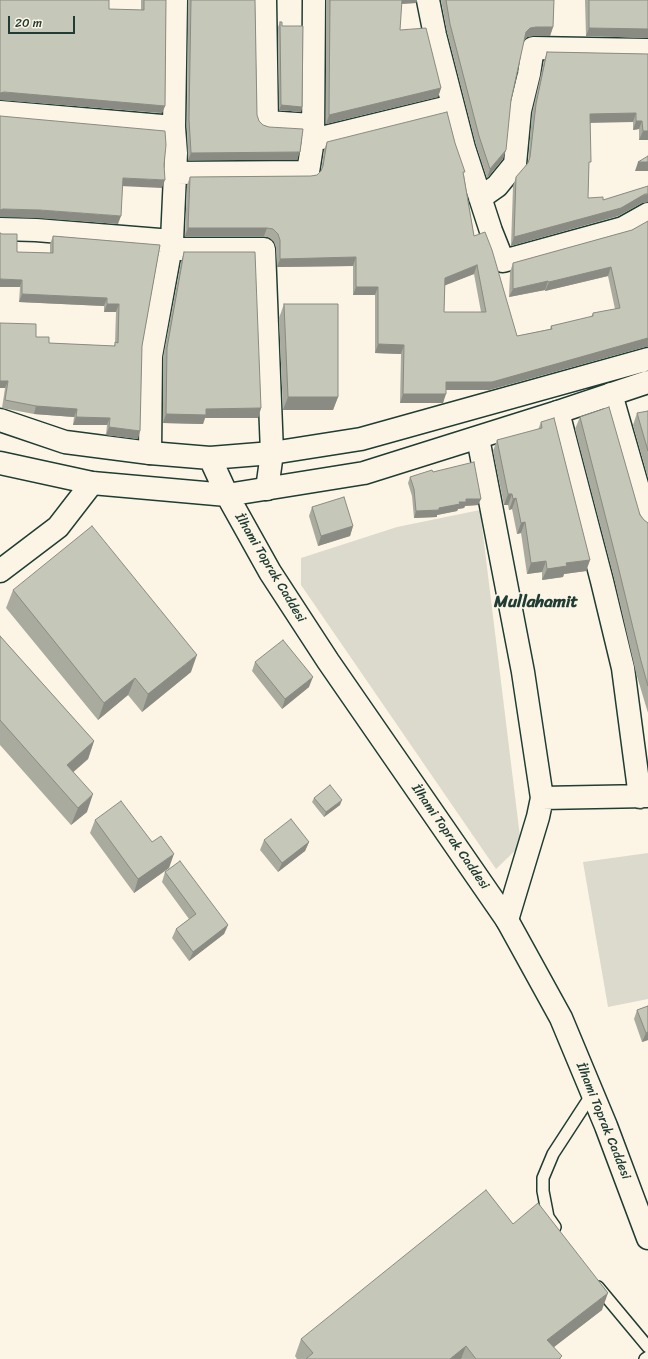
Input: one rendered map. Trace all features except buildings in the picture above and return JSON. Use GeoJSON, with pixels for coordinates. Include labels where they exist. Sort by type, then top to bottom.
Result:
{"type":"FeatureCollection","features":[{"type":"Feature","properties":{"kind":"street"},"geometry":{"type":"LineString","coordinates":[[150,453],[151,356],[172,241],[176,152],[174,127],[176,0]]}},
{"type":"Feature","properties":{"kind":"street"},"geometry":{"type":"LineString","coordinates":[[265,0],[267,122],[313,133],[453,106]]}},
{"type":"Feature","properties":{"kind":"street"},"geometry":{"type":"LineString","coordinates":[[174,173],[308,172],[313,133],[314,0]]}},
{"type":"Feature","properties":{"kind":"street"},"geometry":{"type":"LineString","coordinates":[[428,0],[435,35],[464,148],[491,231],[503,261],[623,228],[648,214]]}},
{"type":"Feature","properties":{"kind":"street"},"geometry":{"type":"LineString","coordinates":[[480,198],[497,186],[515,164],[520,110],[529,74],[533,48],[648,50]]}},
{"type":"Feature","properties":{"kind":"street"},"geometry":{"type":"LineString","coordinates":[[0,112],[174,127]]}},
{"type":"Feature","properties":{"kind":"street"},"geometry":{"type":"LineString","coordinates":[[0,229],[36,230],[172,241]]}},
{"type":"Feature","properties":{"kind":"street"},"geometry":{"type":"LineString","coordinates":[[172,241],[174,249],[264,249],[272,453],[267,489]]}},
{"type":"Feature","properties":{"kind":"street"},"geometry":{"type":"LineString","coordinates":[[0,420],[65,442],[150,453],[210,458],[272,453],[361,439],[648,359]]}},
{"type":"Feature","properties":{"kind":"street"},"geometry":{"type":"LineString","coordinates":[[0,462],[92,483],[227,495],[364,473],[478,438],[648,382]]}},
{"type":"Feature","properties":{"kind":"street"},"geometry":{"type":"LineString","coordinates":[[611,394],[648,523]]}},
{"type":"Feature","properties":{"kind":"street"},"geometry":{"type":"LineString","coordinates":[[542,798],[644,796],[623,668],[558,412]]}},
{"type":"Feature","properties":{"kind":"street"},"geometry":{"type":"LineString","coordinates":[[478,438],[523,672],[542,798],[538,817],[507,920]]}},
{"type":"Feature","properties":{"kind":"street","name":"İlhami Toprak Caddesi"},"geometry":{"type":"LineString","coordinates":[[210,458],[227,495],[270,572],[328,661],[507,920],[561,1018],[648,1238]]}},
{"type":"Feature","properties":{"kind":"street"},"geometry":{"type":"LineString","coordinates":[[0,571],[58,527],[92,483]]}},
{"type":"Feature","properties":{"kind":"lane"},"geometry":{"type":"LineString","coordinates":[[561,1237],[548,1217],[543,1192],[543,1178],[553,1154],[592,1094]]}},
{"type":"Feature","properties":{"kind":"lane"},"geometry":{"type":"LineString","coordinates":[[593,1281],[648,1347]]}},
{"type":"Feature","properties":{"kind":"shaded area"},"geometry":{"type":"Polygon","coordinates":[[[480,510],[521,845],[496,869],[301,585],[301,558],[397,527],[480,510]]]}},
{"type":"Feature","properties":{"kind":"shaded area"},"geometry":{"type":"Polygon","coordinates":[[[648,853],[648,999],[608,1007],[583,862],[648,853]]]}},
{"type":"Feature","properties":{"kind":"district","name":"Mullahamit"},"geometry":{"type":"Point","coordinates":[536,603]}}]}
